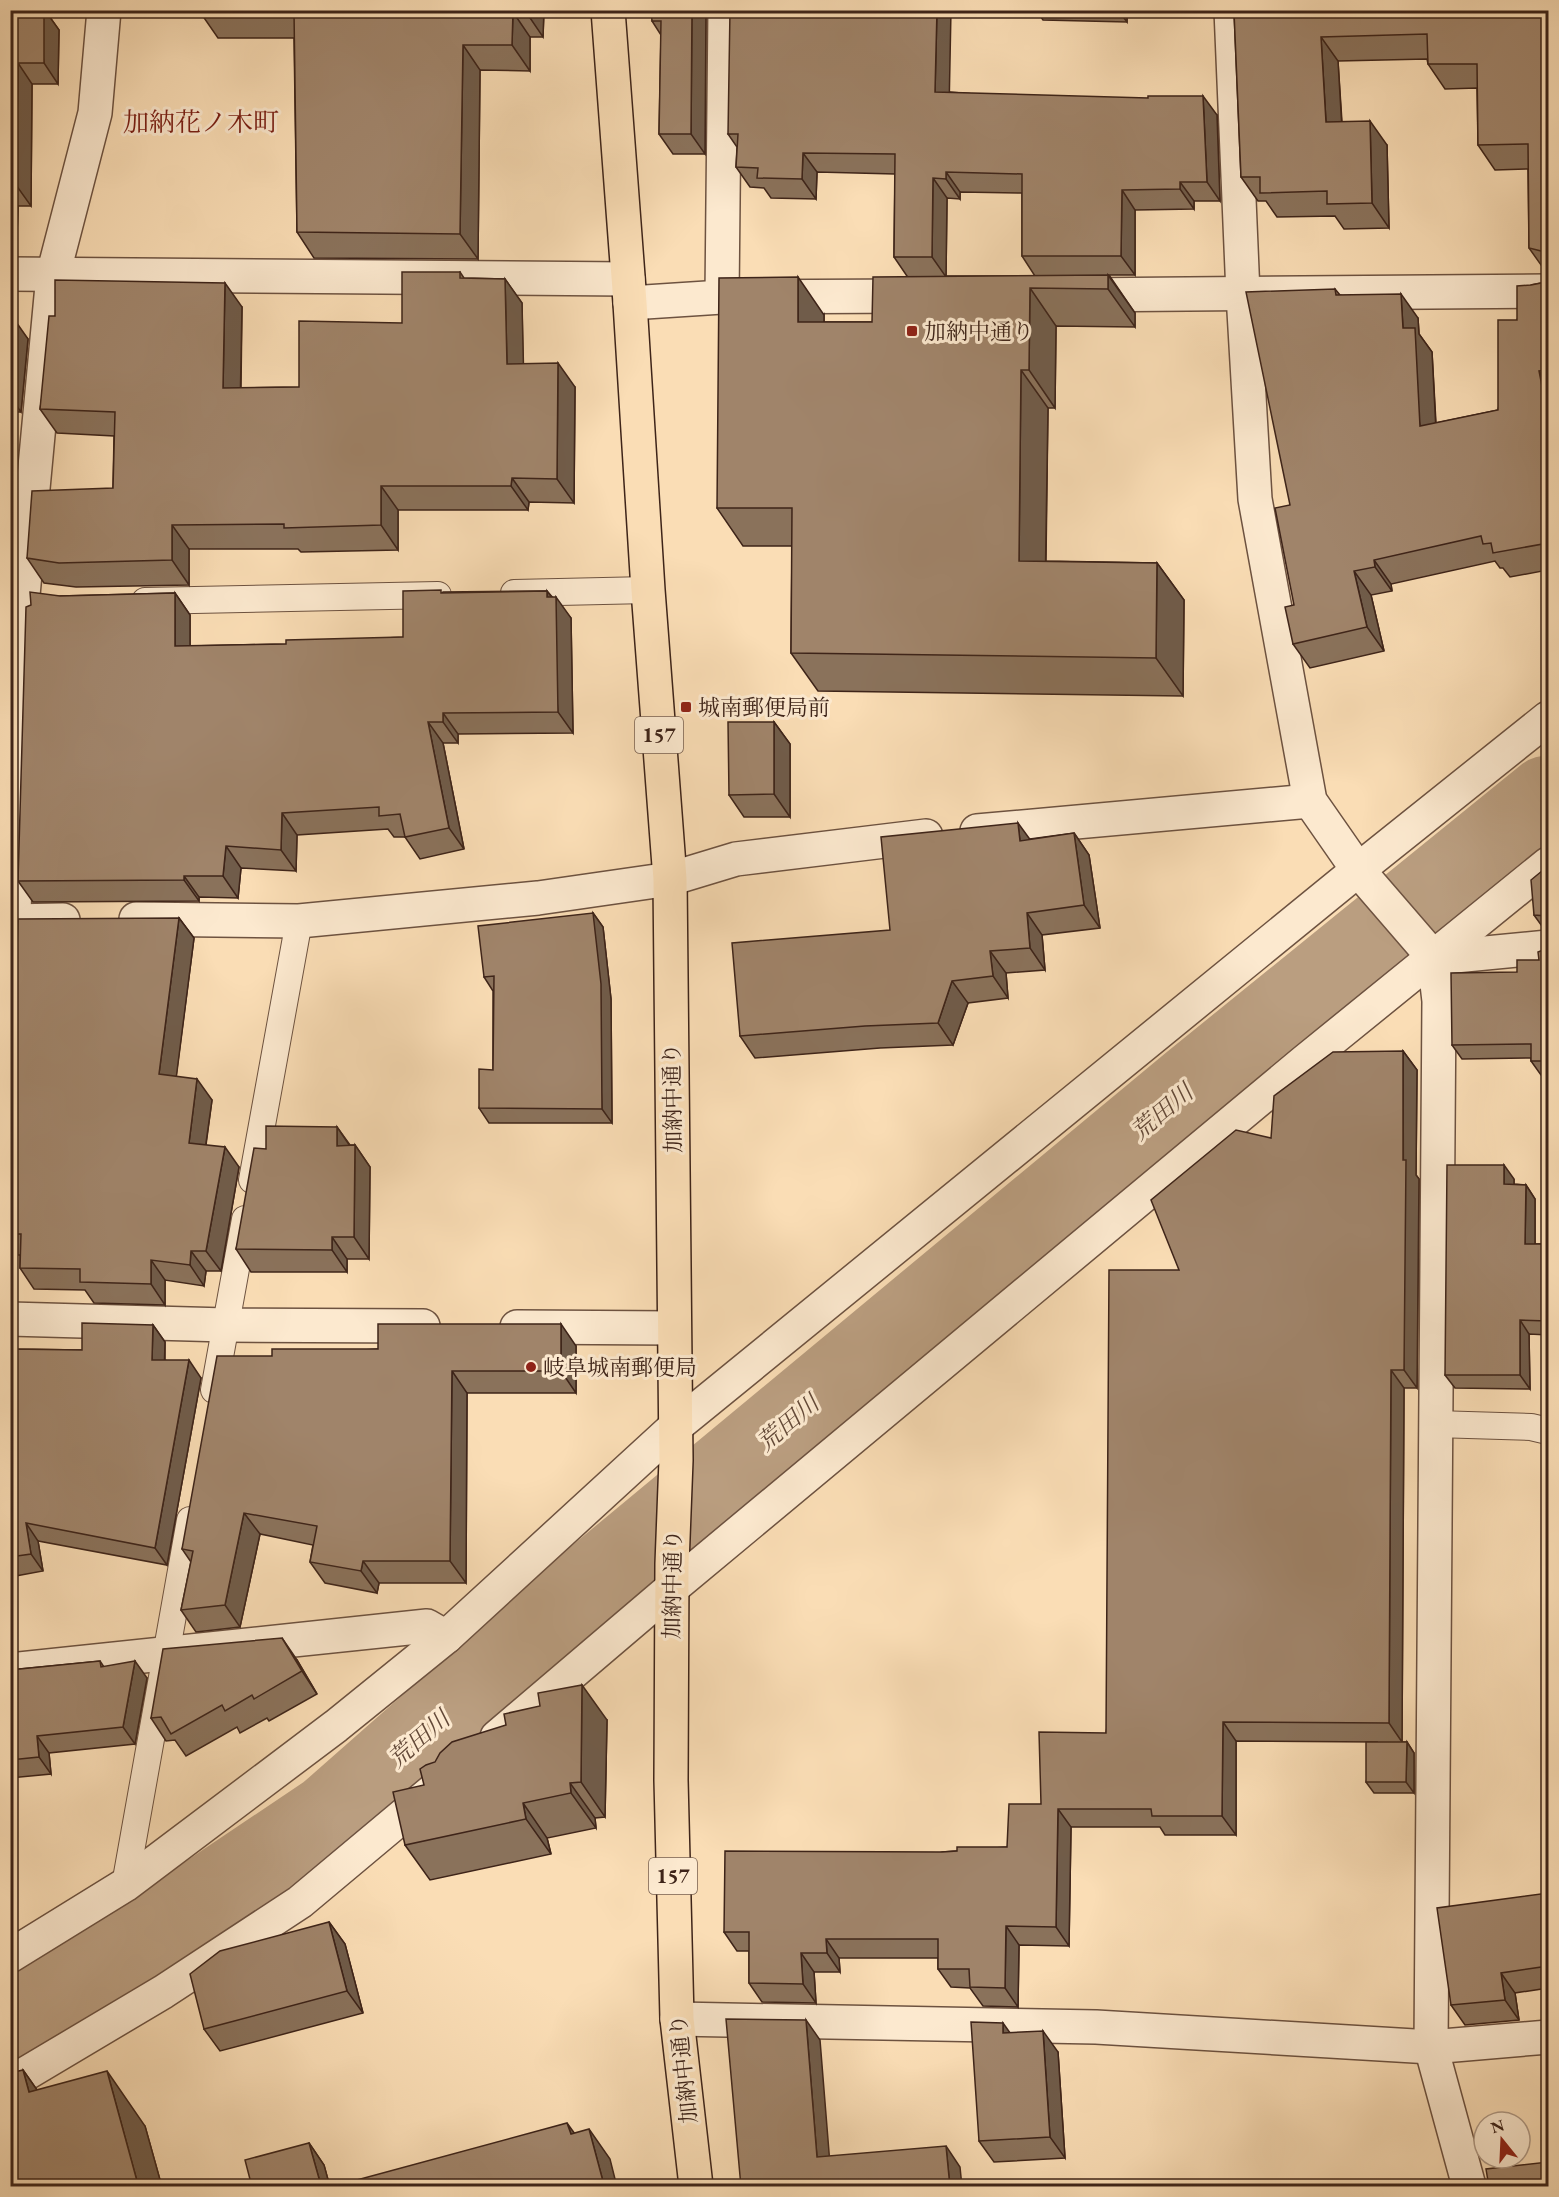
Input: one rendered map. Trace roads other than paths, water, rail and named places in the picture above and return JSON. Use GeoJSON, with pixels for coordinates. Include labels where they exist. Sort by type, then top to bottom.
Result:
{"type":"FeatureCollection","features":[{"type":"Feature","properties":{"kind":"highway","name":"加納中通り"},"geometry":{"type":"LineString","coordinates":[[608,10],[670,879],[675,1427],[671,1780],[677,2019],[696,2187]]}},
{"type":"Feature","properties":{"kind":"street"},"geometry":{"type":"LineString","coordinates":[[10,1056],[26,596],[53,275],[95,113],[104,10]]}},
{"type":"Feature","properties":{"kind":"street"},"geometry":{"type":"LineString","coordinates":[[722,297],[725,10]]}},
{"type":"Feature","properties":{"kind":"street"},"geometry":{"type":"LineString","coordinates":[[1231,10],[1243,294],[1255,499],[1310,801],[1364,877],[1427,951],[1439,1001],[1431,2047],[1469,2187]]}},
{"type":"Feature","properties":{"kind":"street"},"geometry":{"type":"LineString","coordinates":[[10,274],[629,291],[722,297],[947,296]]}},
{"type":"Feature","properties":{"kind":"street"},"geometry":{"type":"LineString","coordinates":[[1042,295],[1548,291]]}},
{"type":"Feature","properties":{"kind":"street"},"geometry":{"type":"LineString","coordinates":[[10,1956],[125,1885],[336,1726],[446,1636],[675,1427],[1364,877],[1548,718]]}},
{"type":"Feature","properties":{"kind":"street"},"geometry":{"type":"LineString","coordinates":[[13,921],[299,921],[538,898],[670,879],[736,859],[954,833],[1310,801]]}},
{"type":"Feature","properties":{"kind":"street"},"geometry":{"type":"LineString","coordinates":[[10,2083],[163,1992],[300,1902],[468,1761],[672,1576],[1304,1062],[1427,951],[1548,864]]}},
{"type":"Feature","properties":{"kind":"street"},"geometry":{"type":"LineString","coordinates":[[1427,951],[1548,947]]}},
{"type":"Feature","properties":{"kind":"street"},"geometry":{"type":"LineString","coordinates":[[10,1319],[226,1325],[450,1326]]}},
{"type":"Feature","properties":{"kind":"street"},"geometry":{"type":"LineString","coordinates":[[485,1327],[674,1328]]}},
{"type":"Feature","properties":{"kind":"street"},"geometry":{"type":"LineString","coordinates":[[10,1670],[428,1626],[446,1636]]}},
{"type":"Feature","properties":{"kind":"street"},"geometry":{"type":"LineString","coordinates":[[677,2019],[1096,2027],[1431,2047],[1548,2037]]}},
{"type":"Feature","properties":{"kind":"lane"},"geometry":{"type":"LineString","coordinates":[[493,594],[648,591]]}},
{"type":"Feature","properties":{"kind":"lane"},"geometry":{"type":"LineString","coordinates":[[123,601],[457,594]]}},
{"type":"Feature","properties":{"kind":"lane"},"geometry":{"type":"LineString","coordinates":[[209,1419],[299,921]]}},
{"type":"Feature","properties":{"kind":"lane"},"geometry":{"type":"LineString","coordinates":[[1435,1424],[1531,1427],[1548,1431]]}},
{"type":"Feature","properties":{"kind":"lane"},"geometry":{"type":"LineString","coordinates":[[125,1885],[194,1501]]}},
{"type":"Feature","properties":{"kind":"waterway","name":"荒田川"},"geometry":{"type":"LineString","coordinates":[[10,2022],[114,1962],[331,1816],[601,1578],[1194,1086],[1548,799]]}},
{"type":"Feature","properties":{"kind":"place","name":"加納中通り"},"geometry":{"type":"Point","coordinates":[912,331]}},
{"type":"Feature","properties":{"kind":"place","name":"城南郵便局前"},"geometry":{"type":"Point","coordinates":[686,707]}},
{"type":"Feature","properties":{"kind":"place","name":"岐阜城南郵便局"},"geometry":{"type":"Point","coordinates":[531,1367]}},
{"type":"Feature","properties":{"kind":"district","name":"加納花ノ木町"},"geometry":{"type":"Point","coordinates":[201,122]}}]}
